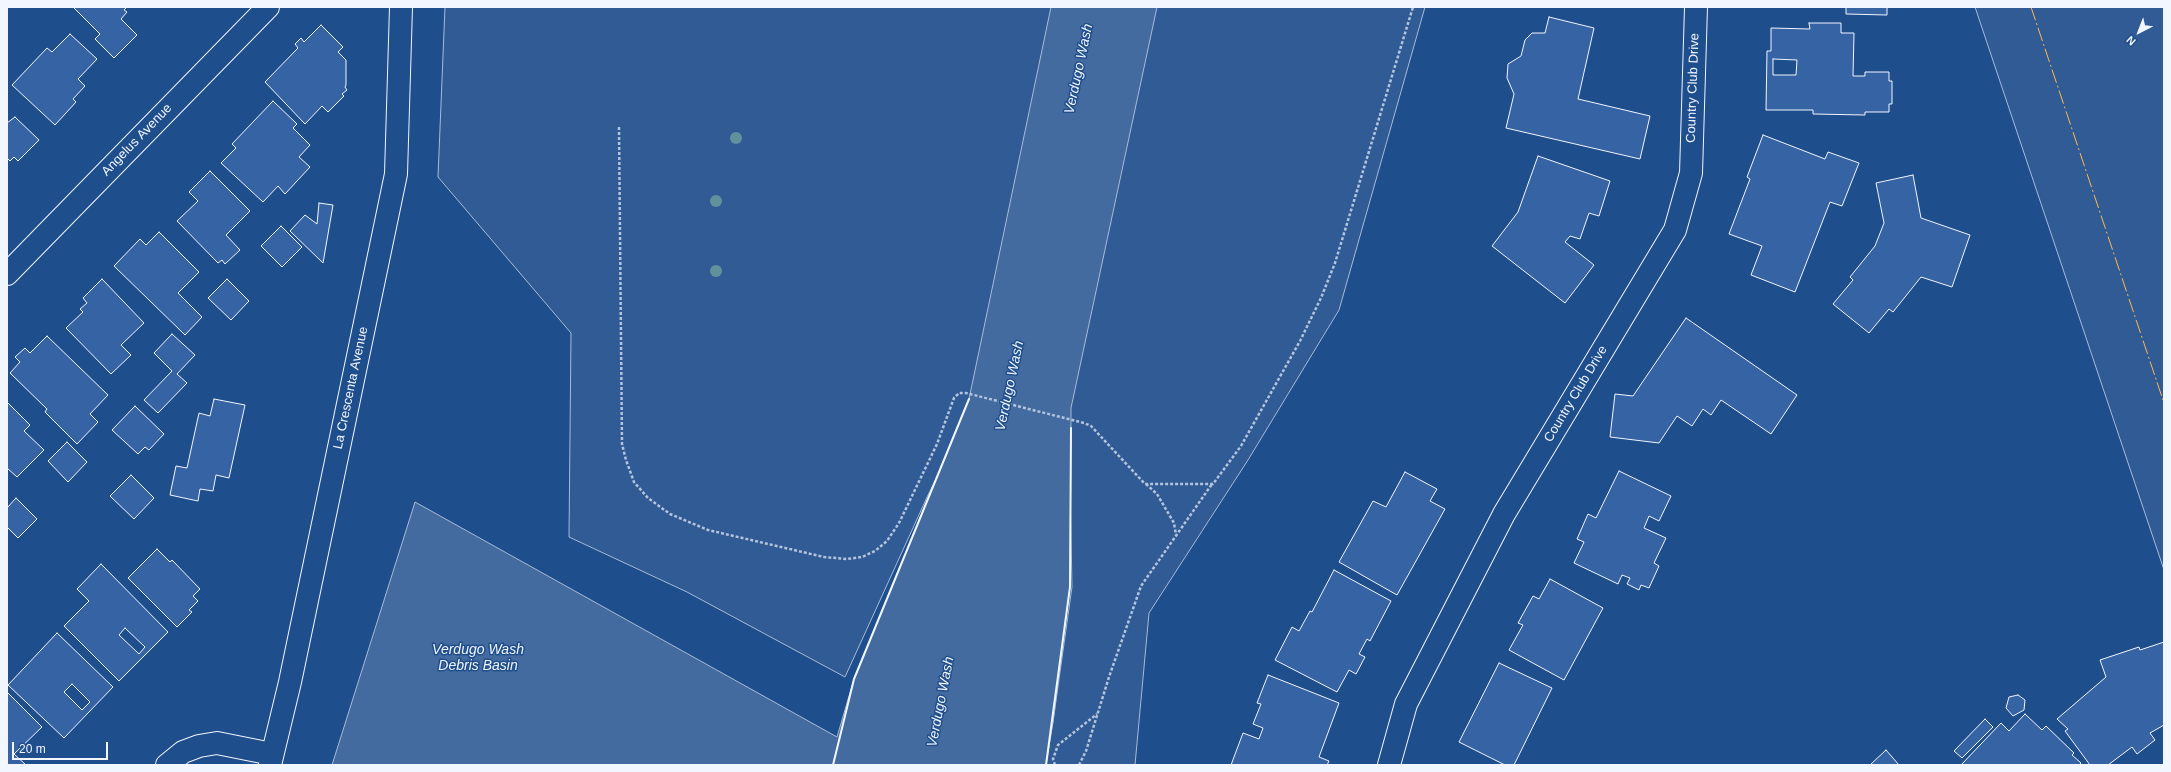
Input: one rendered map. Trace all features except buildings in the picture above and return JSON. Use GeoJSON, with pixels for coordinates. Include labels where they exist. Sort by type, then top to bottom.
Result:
{"type":"FeatureCollection","features":[{"type":"Feature","properties":{"kind":"street","name":"Angelus Avenue"},"geometry":{"type":"LineString","coordinates":[[7,274],[268,7]]}},
{"type":"Feature","properties":{"kind":"street","name":"La Crescenta Avenue"},"geometry":{"type":"LineString","coordinates":[[271,760],[290,682],[396,174],[401,7]]}},
{"type":"Feature","properties":{"kind":"street","name":"Country Club Drive"},"geometry":{"type":"LineString","coordinates":[[1389,765],[1406,704],[1504,514],[1675,230],[1691,173],[1696,7]]}},
{"type":"Feature","properties":{"kind":"street"},"geometry":{"type":"LineString","coordinates":[[167,765],[183,752],[199,746],[217,743],[271,760]]}},
{"type":"Feature","properties":{"kind":"path"},"geometry":{"type":"LineString","coordinates":[[1079,765],[1086,751],[1097,714],[1139,592],[1176,535],[1241,446],[1300,341],[1321,298],[1335,263],[1413,7]]}},
{"type":"Feature","properties":{"kind":"path"},"geometry":{"type":"LineString","coordinates":[[619,127],[622,444],[634,482],[648,498],[670,514],[708,530],[824,557],[847,559],[862,557],[876,551],[887,541],[899,522],[940,438],[954,398],[959,393],[966,393],[1091,426],[1145,484],[1157,494],[1174,523],[1176,535]]}},
{"type":"Feature","properties":{"kind":"path"},"geometry":{"type":"LineString","coordinates":[[1145,484],[1213,484]]}},
{"type":"Feature","properties":{"kind":"path"},"geometry":{"type":"LineString","coordinates":[[1055,765],[1053,759],[1058,745],[1097,714]]}},
{"type":"Feature","properties":{"kind":"shaded area"},"geometry":{"type":"Polygon","coordinates":[[[445,7],[1425,7],[1339,310],[1248,460],[1149,613],[1135,765],[1044,765],[1053,722],[1072,587],[1069,436],[972,409],[928,495],[845,677],[687,592],[569,537],[571,333],[438,177],[445,7]]]}},
{"type":"Feature","properties":{"kind":"shaded area"},"geometry":{"type":"Polygon","coordinates":[[[1975,7],[2164,7],[2164,570],[1975,7]]]}},
{"type":"Feature","properties":{"kind":"water"},"geometry":{"type":"Polygon","coordinates":[[[1051,7],[1157,7],[1071,408],[1070,587],[1046,765],[332,765],[415,502],[837,737],[854,679],[969,399],[1051,7]]]}},
{"type":"Feature","properties":{"kind":"wall"},"geometry":{"type":"LineString","coordinates":[[833,765],[854,679],[969,399]]}},
{"type":"Feature","properties":{"kind":"wall"},"geometry":{"type":"LineString","coordinates":[[1046,765],[1070,587],[1071,428]]}},
{"type":"Feature","properties":{"kind":"power"},"geometry":{"type":"LineString","coordinates":[[2031,7],[2164,403]]}},
{"type":"Feature","properties":{"kind":"water label","name":"Verdugo Wash"},"geometry":{"type":"Point","coordinates":[1079,69]}},
{"type":"Feature","properties":{"kind":"water label","name":"Verdugo Wash"},"geometry":{"type":"Point","coordinates":[1010,386]}},
{"type":"Feature","properties":{"kind":"water label","name":"Verdugo Wash Debris Basin"},"geometry":{"type":"Point","coordinates":[478,658]}},
{"type":"Feature","properties":{"kind":"water label","name":"Verdugo Wash"},"geometry":{"type":"Point","coordinates":[941,702]}}]}
